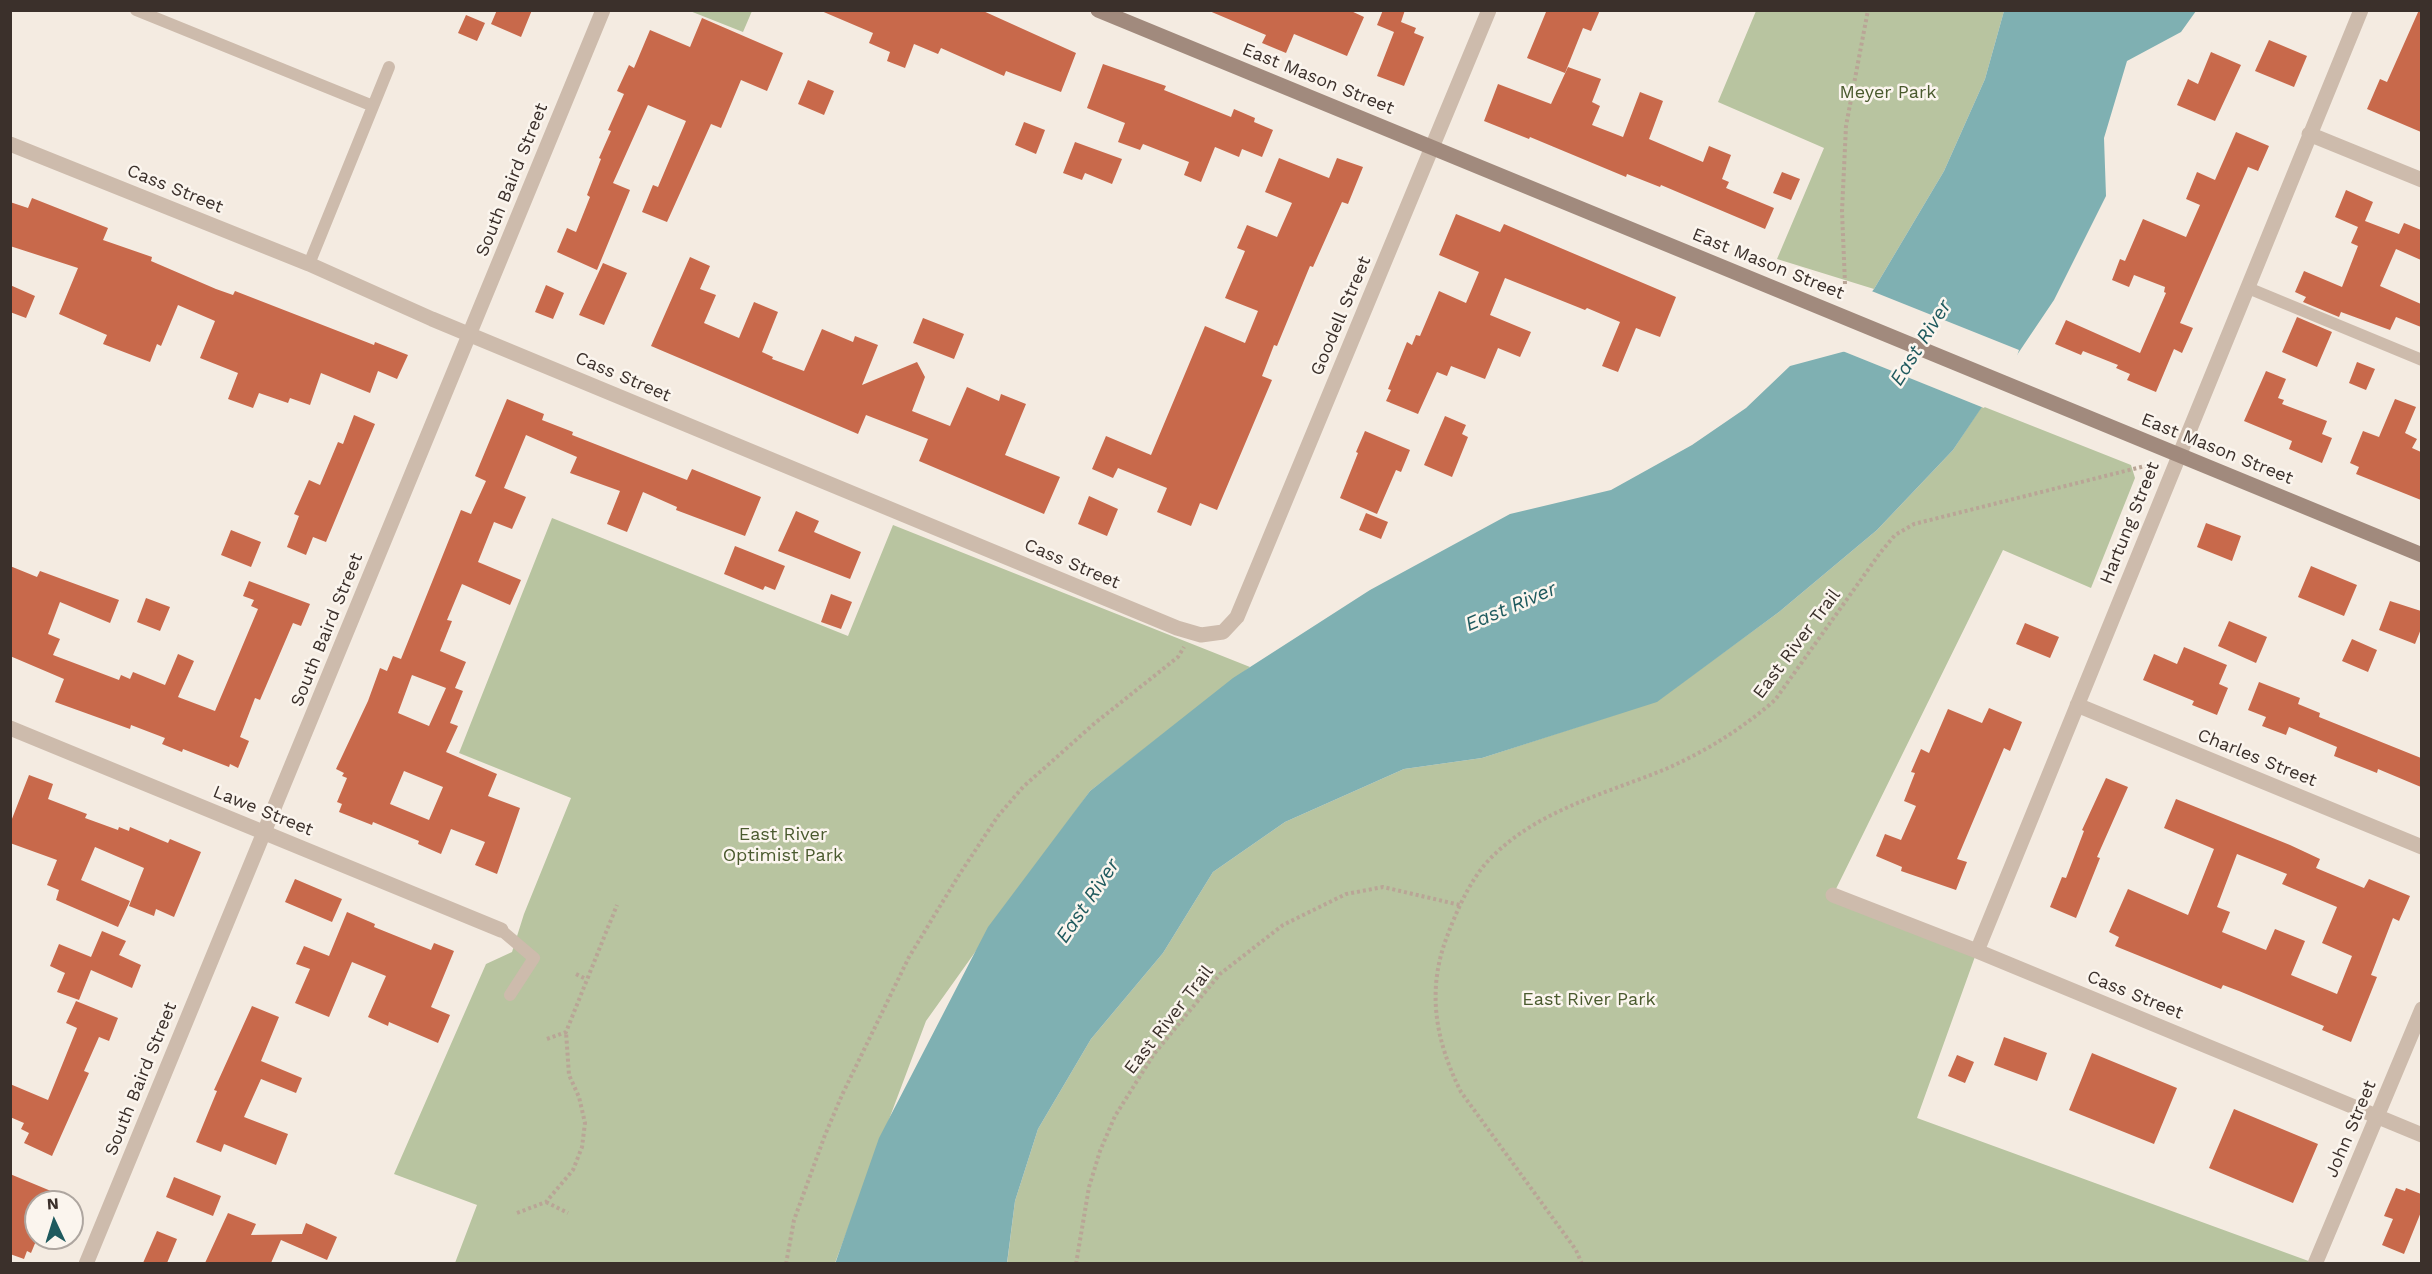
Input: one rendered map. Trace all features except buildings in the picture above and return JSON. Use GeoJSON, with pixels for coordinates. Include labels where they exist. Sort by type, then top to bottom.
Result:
{"type":"FeatureCollection","features":[{"type":"Feature","properties":{"kind":"main road","name":"East Mason Street"},"geometry":{"type":"LineString","coordinates":[[1098,10],[2421,555]]}},
{"type":"Feature","properties":{"kind":"street","name":"South Baird Street"},"geometry":{"type":"LineString","coordinates":[[86,1263],[603,10]]}},
{"type":"Feature","properties":{"kind":"street","name":"Goodell Street"},"geometry":{"type":"LineString","coordinates":[[1223,632],[1236,617],[1489,10]]}},
{"type":"Feature","properties":{"kind":"street","name":"Hartung Street"},"geometry":{"type":"LineString","coordinates":[[1977,951],[2361,10]]}},
{"type":"Feature","properties":{"kind":"street"},"geometry":{"type":"LineString","coordinates":[[2309,134],[2421,180]]}},
{"type":"Feature","properties":{"kind":"street","name":"Cass Street"},"geometry":{"type":"LineString","coordinates":[[10,144],[309,264],[470,334],[1190,633],[1201,635],[1223,632]]}},
{"type":"Feature","properties":{"kind":"street","name":"Charles Street"},"geometry":{"type":"LineString","coordinates":[[2077,705],[2421,847]]}},
{"type":"Feature","properties":{"kind":"street","name":"Lawe Street"},"geometry":{"type":"LineString","coordinates":[[10,728],[501,930]]}},
{"type":"Feature","properties":{"kind":"street","name":"Cass Street"},"geometry":{"type":"LineString","coordinates":[[1833,895],[1977,951],[2421,1135]]}},
{"type":"Feature","properties":{"kind":"street","name":"John Street"},"geometry":{"type":"LineString","coordinates":[[2315,1263],[2378,1117],[2421,1009]]}},
{"type":"Feature","properties":{"kind":"lane"},"geometry":{"type":"LineString","coordinates":[[136,10],[373,106]]}},
{"type":"Feature","properties":{"kind":"lane"},"geometry":{"type":"LineString","coordinates":[[309,264],[389,67]]}},
{"type":"Feature","properties":{"kind":"lane"},"geometry":{"type":"LineString","coordinates":[[2248,288],[2421,360]]}},
{"type":"Feature","properties":{"kind":"lane"},"geometry":{"type":"LineString","coordinates":[[501,930],[534,958],[510,995]]}},
{"type":"Feature","properties":{"kind":"path"},"geometry":{"type":"LineString","coordinates":[[1845,284],[1842,202],[1845,126],[1868,10]]}},
{"type":"Feature","properties":{"kind":"path","name":"East River Trail"},"geometry":{"type":"LineString","coordinates":[[1582,1263],[1576,1250],[1461,1092],[1448,1064],[1437,1027],[1435,986],[1443,946],[1461,905],[1485,864],[1522,833],[1566,807],[1690,758],[1740,729],[1758,715],[1775,700],[1895,535],[1914,524],[2142,468],[2179,454]]}},
{"type":"Feature","properties":{"kind":"path"},"geometry":{"type":"LineString","coordinates":[[786,1263],[794,1220],[825,1135],[846,1086],[909,957],[959,874],[998,816],[1023,787],[1095,723],[1178,657],[1190,633]]}},
{"type":"Feature","properties":{"kind":"path","name":"East River Trail"},"geometry":{"type":"LineString","coordinates":[[1076,1263],[1089,1187],[1100,1151],[1115,1116],[1154,1054],[1220,974],[1283,925],[1308,911],[1355,892],[1383,887],[1461,905]]}},
{"type":"Feature","properties":{"kind":"path"},"geometry":{"type":"LineString","coordinates":[[517,1213],[546,1202],[573,1170],[582,1147],[585,1123],[579,1097],[569,1075],[566,1032],[616,905]]}},
{"type":"Feature","properties":{"kind":"path"},"geometry":{"type":"LineString","coordinates":[[576,975],[586,979]]}},
{"type":"Feature","properties":{"kind":"path"},"geometry":{"type":"LineString","coordinates":[[548,1040],[566,1032]]}},
{"type":"Feature","properties":{"kind":"path"},"geometry":{"type":"LineString","coordinates":[[546,1202],[568,1212]]}},
{"type":"Feature","properties":{"kind":"green space"},"geometry":{"type":"Polygon","coordinates":[[[690,11],[752,11],[743,32],[690,11]]]}},
{"type":"Feature","properties":{"kind":"green space","name":"Meyer Park"},"geometry":{"type":"Polygon","coordinates":[[[1756,11],[2004,11],[1985,79],[1944,171],[1874,289],[1777,259],[1824,148],[1718,102],[1756,11]]]}},
{"type":"Feature","properties":{"kind":"green space","name":"East River Park"},"geometry":{"type":"Polygon","coordinates":[[[1982,406],[2131,465],[2135,478],[2091,588],[2003,550],[1833,895],[1977,951],[1917,1118],[2314,1263],[1007,1264],[1015,1201],[1038,1129],[1091,1039],[1163,953],[1213,872],[1285,822],[1404,769],[1482,758],[1657,701],[1779,612],[1877,530],[1953,450],[1982,406]]]}},
{"type":"Feature","properties":{"kind":"green space","name":"East River Optimist Park"},"geometry":{"type":"Polygon","coordinates":[[[552,518],[848,636],[893,525],[1250,667],[1090,791],[926,1021],[835,1263],[455,1263],[477,1205],[394,1174],[486,964],[512,952],[524,914],[571,798],[459,753],[552,518]]]}},
{"type":"Feature","properties":{"kind":"water","name":"East River"},"geometry":{"type":"Polygon","coordinates":[[[2004,11],[2196,11],[2181,32],[2127,61],[2104,138],[2106,196],[2054,300],[1953,450],[1877,530],[1779,612],[1657,702],[1482,758],[1404,769],[1285,822],[1213,872],[1163,953],[1091,1039],[1038,1129],[1015,1201],[1007,1263],[835,1264],[879,1138],[988,927],[1090,791],[1233,678],[1370,590],[1510,514],[1611,490],[1692,445],[1746,408],[1790,366],[1846,351],[1850,319],[1874,289],[1944,171],[1985,79],[2004,11]]]}},
{"type":"Feature","properties":{"kind":"pier"},"geometry":{"type":"Polygon","coordinates":[[[1869,290],[2019,350],[2014,365],[1984,408],[1840,350],[1843,349],[1846,329],[1854,309],[1869,290]]]}}]}
